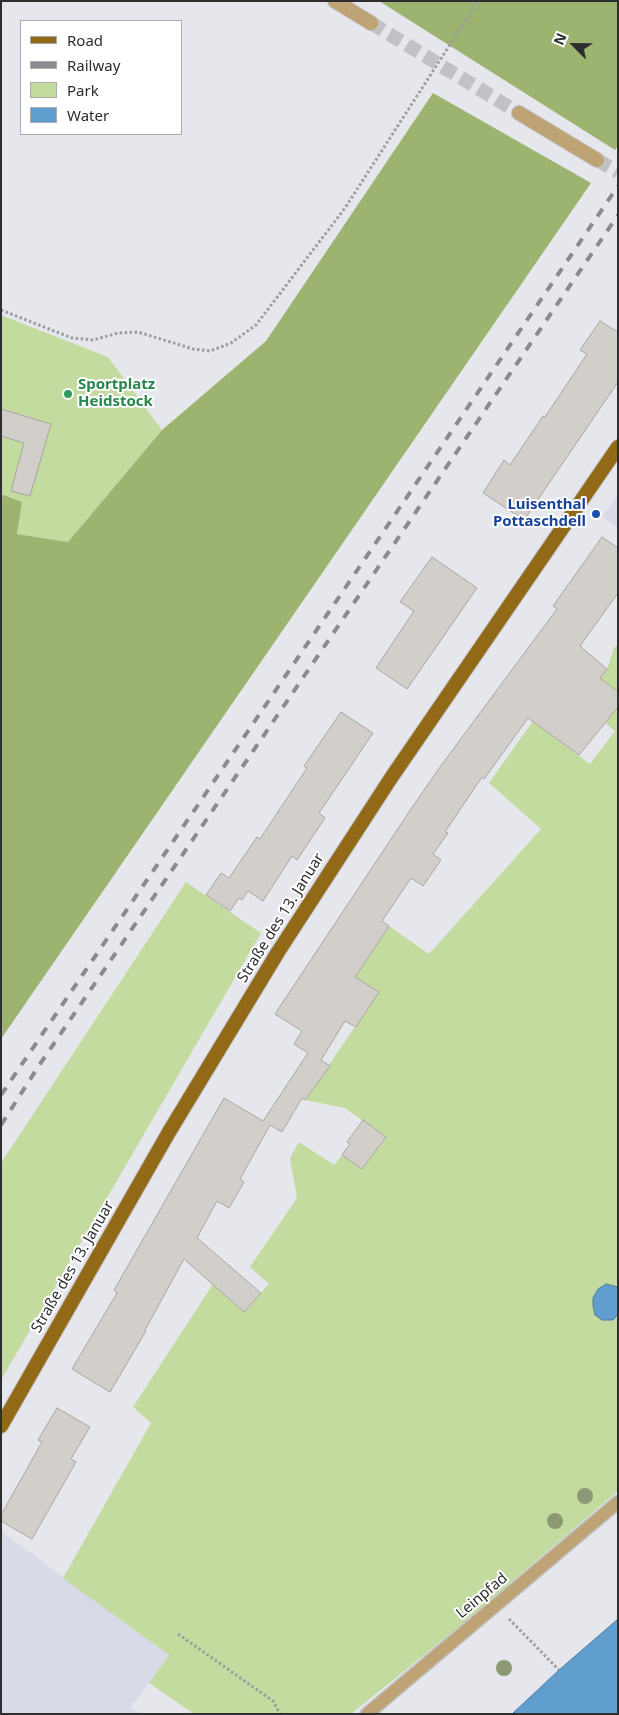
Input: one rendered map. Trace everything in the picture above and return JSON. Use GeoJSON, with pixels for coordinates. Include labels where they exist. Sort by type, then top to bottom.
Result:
{"type":"FeatureCollection","features":[{"type":"Feature","properties":{"kind":"main road","name":"Straße des 13. Januar"},"geometry":{"type":"LineString","coordinates":[[1,1426],[169,1132],[273,960],[390,778],[618,447]]}},
{"type":"Feature","properties":{"kind":"street"},"geometry":{"type":"LineString","coordinates":[[335,1],[371,23]]}},
{"type":"Feature","properties":{"kind":"street"},"geometry":{"type":"LineString","coordinates":[[519,113],[597,160]]}},
{"type":"Feature","properties":{"kind":"lane","name":"Leinpfad"},"geometry":{"type":"LineString","coordinates":[[367,1714],[618,1502]]}},
{"type":"Feature","properties":{"kind":"path"},"geometry":{"type":"LineString","coordinates":[[1,310],[72,338],[93,340],[118,333],[138,332],[193,349],[210,351],[231,343],[256,325],[346,208],[478,1]]}},
{"type":"Feature","properties":{"kind":"path"},"geometry":{"type":"LineString","coordinates":[[514,1624],[560,1670]]}},
{"type":"Feature","properties":{"kind":"path"},"geometry":{"type":"LineString","coordinates":[[178,1634],[273,1701],[280,1714]]}},
{"type":"Feature","properties":{"kind":"shaded area"},"geometry":{"type":"Polygon","coordinates":[[[618,495],[618,528],[602,517],[618,495]]]}},
{"type":"Feature","properties":{"kind":"shaded area"},"geometry":{"type":"Polygon","coordinates":[[[1,1531],[169,1655],[131,1707],[139,1714],[1,1714],[1,1531]]]}},
{"type":"Feature","properties":{"kind":"green space"},"geometry":{"type":"Polygon","coordinates":[[[379,1],[618,1],[618,146],[615,150],[379,1]]]}},
{"type":"Feature","properties":{"kind":"green space"},"geometry":{"type":"Polygon","coordinates":[[[433,93],[591,183],[1,1039],[1,494],[22,502],[17,534],[68,542],[162,430],[266,341],[433,93]]]}},
{"type":"Feature","properties":{"kind":"green space","name":"Sportplatz Heidstock"},"geometry":{"type":"Polygon","coordinates":[[[1,315],[108,357],[162,430],[68,542],[17,534],[22,502],[1,494],[1,315]]]}},
{"type":"Feature","properties":{"kind":"green space"},"geometry":{"type":"Polygon","coordinates":[[[618,644],[618,692],[600,678],[607,669],[614,648],[618,644]]]}},
{"type":"Feature","properties":{"kind":"green space"},"geometry":{"type":"Polygon","coordinates":[[[618,707],[618,1491],[455,1630],[351,1714],[194,1714],[149,1683],[169,1655],[63,1578],[151,1423],[133,1407],[213,1284],[244,1312],[269,1284],[250,1267],[297,1198],[290,1158],[299,1142],[334,1165],[342,1155],[362,1169],[386,1137],[345,1108],[305,1100],[378,993],[355,977],[389,926],[429,954],[541,829],[489,783],[533,721],[590,764],[615,731],[605,723],[618,707]]]}},
{"type":"Feature","properties":{"kind":"green space"},"geometry":{"type":"Polygon","coordinates":[[[186,882],[261,933],[1,1380],[1,1163],[186,882]]]}},
{"type":"Feature","properties":{"kind":"water"},"geometry":{"type":"Polygon","coordinates":[[[606,1284],[618,1287],[618,1314],[613,1320],[602,1320],[595,1315],[593,1306],[593,1298],[598,1289],[606,1284]]]}},
{"type":"Feature","properties":{"kind":"water"},"geometry":{"type":"Polygon","coordinates":[[[618,1619],[618,1714],[512,1714],[559,1670],[618,1619]]]}},
{"type":"Feature","properties":{"kind":"building"},"geometry":{"type":"Polygon","coordinates":[[[600,321],[618,332],[618,382],[524,520],[483,493],[504,460],[510,465],[543,416],[545,417],[587,354],[580,350],[600,321]]]}},
{"type":"Feature","properties":{"kind":"building"},"geometry":{"type":"Polygon","coordinates":[[[1,409],[51,424],[30,496],[11,491],[24,443],[1,436],[1,409]]]}},
{"type":"Feature","properties":{"kind":"building"},"geometry":{"type":"Polygon","coordinates":[[[602,537],[618,548],[618,593],[580,646],[607,669],[600,678],[618,692],[618,707],[579,755],[528,718],[484,779],[482,777],[445,832],[448,833],[433,854],[441,860],[423,886],[411,878],[382,921],[389,926],[355,977],[379,992],[356,1027],[345,1021],[321,1060],[330,1066],[305,1100],[302,1098],[282,1132],[270,1125],[240,1179],[244,1182],[229,1208],[217,1201],[197,1238],[261,1293],[244,1312],[184,1259],[146,1331],[110,1392],[72,1369],[117,1293],[114,1290],[224,1098],[263,1121],[308,1053],[294,1044],[302,1031],[275,1014],[411,809],[557,609],[553,606],[602,537]]]}},
{"type":"Feature","properties":{"kind":"building"},"geometry":{"type":"Polygon","coordinates":[[[432,557],[477,588],[407,689],[376,668],[414,611],[400,602],[432,557]]]}},
{"type":"Feature","properties":{"kind":"building"},"geometry":{"type":"Polygon","coordinates":[[[341,712],[373,733],[319,813],[325,818],[297,860],[292,856],[263,901],[248,891],[242,900],[239,898],[230,911],[206,895],[221,873],[229,878],[257,837],[260,839],[307,768],[304,766],[341,712]]]}},
{"type":"Feature","properties":{"kind":"building"},"geometry":{"type":"Polygon","coordinates":[[[363,1120],[386,1137],[362,1169],[342,1155],[350,1144],[347,1142],[363,1120]]]}},
{"type":"Feature","properties":{"kind":"building"},"geometry":{"type":"Polygon","coordinates":[[[57,1408],[90,1427],[71,1459],[76,1462],[32,1539],[1,1521],[1,1515],[42,1442],[38,1440],[57,1408]]]}},
{"type":"Feature","properties":{"kind":"tunnel"},"geometry":{"type":"LineString","coordinates":[[371,23],[519,113]]}},
{"type":"Feature","properties":{"kind":"tunnel"},"geometry":{"type":"LineString","coordinates":[[597,160],[618,172]]}},
{"type":"Feature","properties":{"kind":"railway"},"geometry":{"type":"LineString","coordinates":[[1,1095],[618,186]]}},
{"type":"Feature","properties":{"kind":"railway"},"geometry":{"type":"LineString","coordinates":[[1,1125],[38,1067],[618,215]]}},
{"type":"Feature","properties":{"kind":"place","name":"Sportplatz Heidstock"},"geometry":{"type":"Point","coordinates":[68,394]}},
{"type":"Feature","properties":{"kind":"place","name":"Luisenthal Pottaschdell"},"geometry":{"type":"Point","coordinates":[596,514]}}]}
